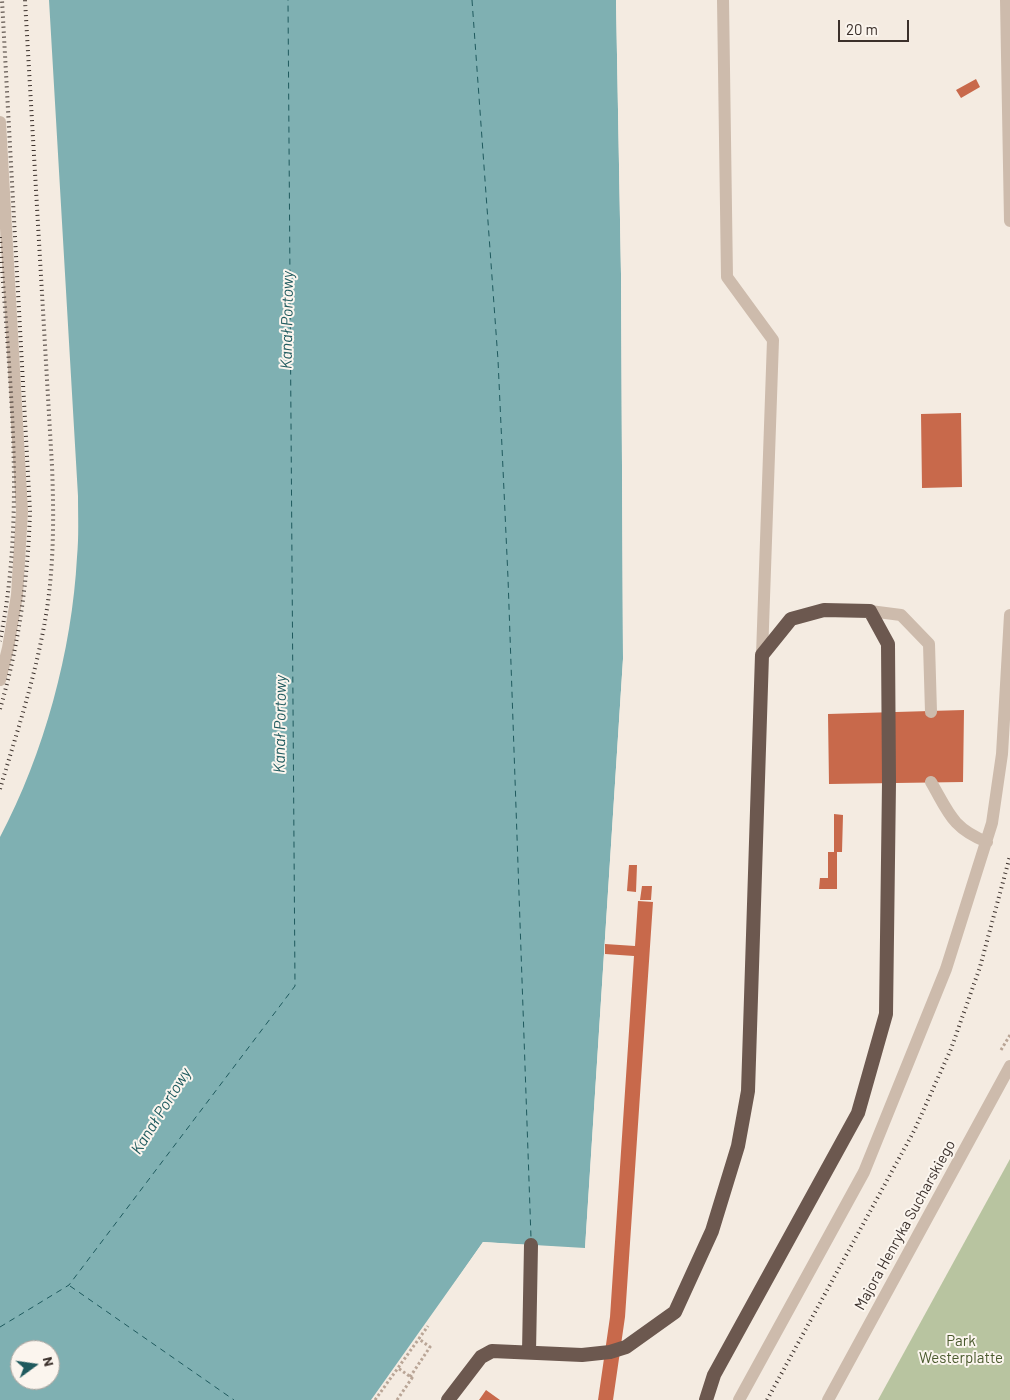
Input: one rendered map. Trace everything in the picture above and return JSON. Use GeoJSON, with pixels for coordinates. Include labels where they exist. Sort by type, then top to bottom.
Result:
{"type":"FeatureCollection","features":[{"type":"Feature","properties":{"kind":"highway"},"geometry":{"type":"LineString","coordinates":[[448,1400],[482,1357],[492,1351],[582,1355],[626,1347],[675,1312],[712,1231],[738,1146],[748,1091],[762,655],[791,619],[824,610],[870,611],[888,644],[889,783],[886,1014],[858,1113],[714,1375],[706,1400]]}},
{"type":"Feature","properties":{"kind":"highway"},"geometry":{"type":"LineString","coordinates":[[529,1352],[531,1245]]}},
{"type":"Feature","properties":{"kind":"street"},"geometry":{"type":"LineString","coordinates":[[723,0],[727,277],[773,340],[762,655]]}},
{"type":"Feature","properties":{"kind":"street"},"geometry":{"type":"LineString","coordinates":[[1006,0],[1010,221]]}},
{"type":"Feature","properties":{"kind":"street"},"geometry":{"type":"LineString","coordinates":[[0,122],[22,511],[17,594],[8,648],[0,680]]}},
{"type":"Feature","properties":{"kind":"street"},"geometry":{"type":"LineString","coordinates":[[870,611],[901,615],[928,644],[931,712]]}},
{"type":"Feature","properties":{"kind":"street"},"geometry":{"type":"LineString","coordinates":[[739,1400],[864,1172],[946,969],[987,842],[1002,754],[1010,615]]}},
{"type":"Feature","properties":{"kind":"street"},"geometry":{"type":"LineString","coordinates":[[931,782],[954,820],[966,834],[987,842]]}},
{"type":"Feature","properties":{"kind":"street","name":"Majora Henryka Sucharskiego"},"geometry":{"type":"LineString","coordinates":[[828,1400],[1010,1066]]}},
{"type":"Feature","properties":{"kind":"path"},"geometry":{"type":"LineString","coordinates":[[375,1400],[428,1326]]}},
{"type":"Feature","properties":{"kind":"path"},"geometry":{"type":"LineString","coordinates":[[397,1400],[430,1347],[418,1339]]}},
{"type":"Feature","properties":{"kind":"path"},"geometry":{"type":"LineString","coordinates":[[398,1368],[410,1377]]}},
{"type":"Feature","properties":{"kind":"green space","name":"Park Westerplatte"},"geometry":{"type":"Polygon","coordinates":[[[1010,1159],[1010,1400],[878,1400],[1010,1159]]]}},
{"type":"Feature","properties":{"kind":"water","name":"Kanał Portowy"},"geometry":{"type":"Polygon","coordinates":[[[49,0],[616,0],[621,274],[623,659],[585,1249],[483,1242],[371,1400],[0,1400],[0,837],[30,771],[53,701],[69,629],[78,542],[78,496],[49,0]]]}},
{"type":"Feature","properties":{"kind":"pier"},"geometry":{"type":"Polygon","coordinates":[[[616,0],[618,0],[624,274],[625,659],[588,1249],[585,1251],[484,1245],[431,1322],[429,1320],[483,1242],[585,1248],[623,659],[621,274],[616,0]]]}},
{"type":"Feature","properties":{"kind":"building"},"geometry":{"type":"Polygon","coordinates":[[[976,79],[980,87],[961,98],[956,90],[976,79]]]}},
{"type":"Feature","properties":{"kind":"building"},"geometry":{"type":"Polygon","coordinates":[[[961,413],[962,487],[922,488],[921,414],[961,413]]]}},
{"type":"Feature","properties":{"kind":"building"},"geometry":{"type":"Polygon","coordinates":[[[964,710],[963,782],[829,784],[828,714],[964,710]]]}},
{"type":"Feature","properties":{"kind":"building"},"geometry":{"type":"Polygon","coordinates":[[[834,814],[843,815],[842,852],[837,852],[837,889],[819,889],[820,878],[828,878],[828,852],[834,852],[834,814]]]}},
{"type":"Feature","properties":{"kind":"building"},"geometry":{"type":"Polygon","coordinates":[[[629,865],[637,865],[636,892],[627,891],[629,865]]]}},
{"type":"Feature","properties":{"kind":"building"},"geometry":{"type":"Polygon","coordinates":[[[642,886],[652,886],[651,900],[640,900],[642,886]]]}},
{"type":"Feature","properties":{"kind":"building"},"geometry":{"type":"Polygon","coordinates":[[[638,901],[653,902],[625,1317],[613,1400],[598,1400],[610,1317],[634,956],[605,954],[605,944],[635,946],[638,901]]]}},
{"type":"Feature","properties":{"kind":"building"},"geometry":{"type":"Polygon","coordinates":[[[486,1390],[500,1400],[479,1400],[486,1390]]]}},
{"type":"Feature","properties":{"kind":"ferry route"},"geometry":{"type":"LineString","coordinates":[[0,1327],[69,1285],[295,986],[288,0]]}},
{"type":"Feature","properties":{"kind":"ferry route"},"geometry":{"type":"LineString","coordinates":[[472,0],[498,360],[508,578],[531,1238]]}},
{"type":"Feature","properties":{"kind":"ferry route"},"geometry":{"type":"LineString","coordinates":[[70,1286],[234,1400]]}},
{"type":"Feature","properties":{"kind":"railway"},"geometry":{"type":"LineString","coordinates":[[0,709],[17,636],[25,586],[30,511],[2,0]]}},
{"type":"Feature","properties":{"kind":"railway"},"geometry":{"type":"LineString","coordinates":[[0,789],[26,703],[42,637],[49,597],[53,541],[52,466],[25,0]]}},
{"type":"Feature","properties":{"kind":"railway"},"geometry":{"type":"LineString","coordinates":[[0,237],[11,389],[14,490],[13,541],[0,641]]}},
{"type":"Feature","properties":{"kind":"railway"},"geometry":{"type":"LineString","coordinates":[[767,1400],[914,1131],[951,1049],[980,967],[1010,856]]}}]}
